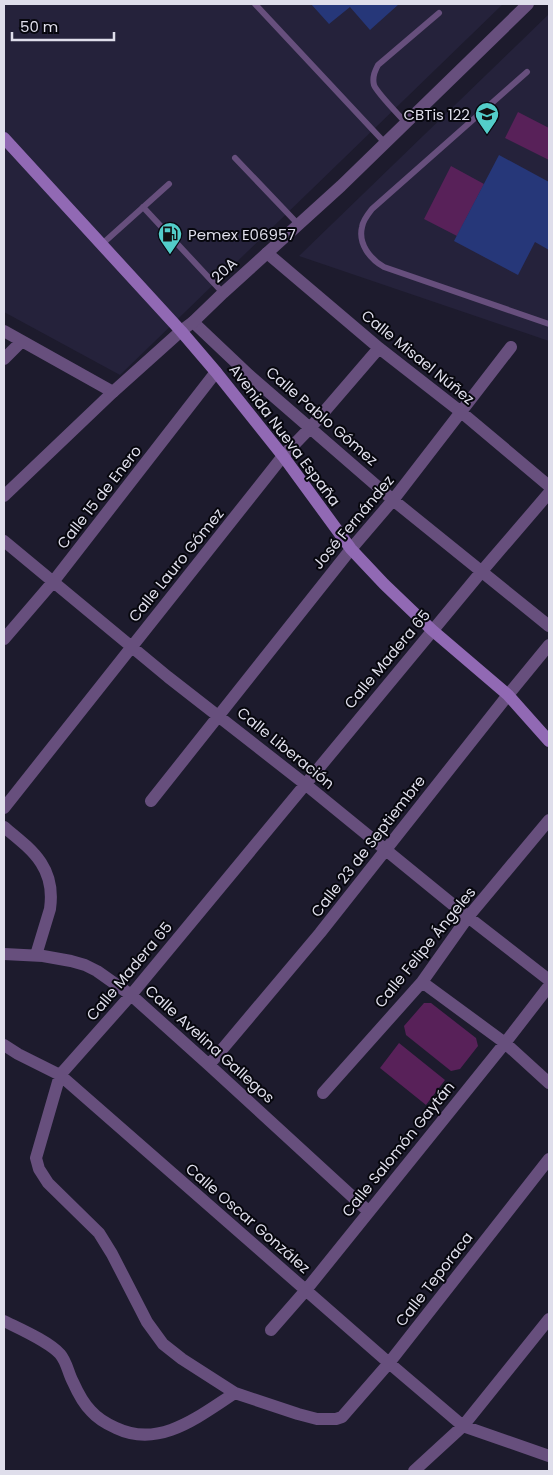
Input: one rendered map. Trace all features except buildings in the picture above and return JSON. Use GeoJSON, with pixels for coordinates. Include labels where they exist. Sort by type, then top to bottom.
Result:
{"type":"FeatureCollection","features":[{"type":"Feature","properties":{"kind":"main road","name":"Avenida Nueva España"},"geometry":{"type":"LineString","coordinates":[[4,138],[181,331],[216,372],[283,456],[350,549],[432,630],[508,695],[549,741]]}},
{"type":"Feature","properties":{"kind":"street","name":"20A"},"geometry":{"type":"LineString","coordinates":[[4,496],[113,392],[193,322],[341,186],[528,4]]}},
{"type":"Feature","properties":{"kind":"street","name":"Calle Misael Núñez"},"geometry":{"type":"LineString","coordinates":[[267,253],[380,348],[462,412],[549,486]]}},
{"type":"Feature","properties":{"kind":"street","name":"Calle Pablo Gómez"},"geometry":{"type":"LineString","coordinates":[[193,322],[250,375],[393,500],[549,626]]}},
{"type":"Feature","properties":{"kind":"street"},"geometry":{"type":"LineString","coordinates":[[4,331],[113,392]]}},
{"type":"Feature","properties":{"kind":"street"},"geometry":{"type":"LineString","coordinates":[[4,359],[22,341]]}},
{"type":"Feature","properties":{"kind":"street","name":"José Fernández"},"geometry":{"type":"LineString","coordinates":[[151,801],[350,549],[393,500],[511,347]]}},
{"type":"Feature","properties":{"kind":"street","name":"Calle Lauro Gómez"},"geometry":{"type":"LineString","coordinates":[[4,808],[283,456],[380,348]]}},
{"type":"Feature","properties":{"kind":"street","name":"Calle 15 de Enero"},"geometry":{"type":"LineString","coordinates":[[4,639],[53,582],[216,372]]}},
{"type":"Feature","properties":{"kind":"street","name":"Calle Madera 65"},"geometry":{"type":"LineString","coordinates":[[342,1416],[336,1419],[317,1419],[235,1393],[182,1359],[163,1344],[147,1322],[99,1233],[48,1183],[39,1169],[36,1158],[60,1075],[131,995],[432,630],[549,493]]}},
{"type":"Feature","properties":{"kind":"street","name":"Calle Liberación"},"geometry":{"type":"LineString","coordinates":[[4,541],[168,677],[305,784],[468,918],[549,980]]}},
{"type":"Feature","properties":{"kind":"street","name":"Calle 23 de Septiembre"},"geometry":{"type":"LineString","coordinates":[[210,1064],[320,933],[549,645]]}},
{"type":"Feature","properties":{"kind":"street","name":"Calle Felipe Ángeles"},"geometry":{"type":"LineString","coordinates":[[323,1093],[422,982],[468,918],[549,820]]}},
{"type":"Feature","properties":{"kind":"street"},"geometry":{"type":"LineString","coordinates":[[4,827],[39,857],[51,888],[50,909],[36,955]]}},
{"type":"Feature","properties":{"kind":"street","name":"Calle Avelina Gallegos"},"geometry":{"type":"LineString","coordinates":[[4,954],[36,955],[65,959],[85,965],[97,971],[131,995],[210,1064],[368,1211]]}},
{"type":"Feature","properties":{"kind":"street"},"geometry":{"type":"LineString","coordinates":[[422,982],[505,1043],[549,1083]]}},
{"type":"Feature","properties":{"kind":"street","name":"Calle Salomón Gaytán"},"geometry":{"type":"LineString","coordinates":[[271,1330],[306,1290],[549,986]]}},
{"type":"Feature","properties":{"kind":"street","name":"Calle Oscar González"},"geometry":{"type":"LineString","coordinates":[[4,1045],[60,1075],[463,1426]]}},
{"type":"Feature","properties":{"kind":"street","name":"Calle Teporaca"},"geometry":{"type":"LineString","coordinates":[[342,1416],[389,1363],[549,1159]]}},
{"type":"Feature","properties":{"kind":"street"},"geometry":{"type":"LineString","coordinates":[[414,1471],[463,1426],[549,1319]]}},
{"type":"Feature","properties":{"kind":"street"},"geometry":{"type":"LineString","coordinates":[[4,1321],[50,1346],[60,1354],[72,1381],[90,1411],[109,1425],[128,1434],[141,1436],[164,1433],[197,1418],[235,1393]]}},
{"type":"Feature","properties":{"kind":"street"},"geometry":{"type":"LineString","coordinates":[[463,1426],[549,1456]]}},
{"type":"Feature","properties":{"kind":"lane"},"geometry":{"type":"LineString","coordinates":[[255,4],[385,143]]}},
{"type":"Feature","properties":{"kind":"lane"},"geometry":{"type":"LineString","coordinates":[[406,123],[374,87],[374,72],[378,65],[440,13]]}},
{"type":"Feature","properties":{"kind":"lane"},"geometry":{"type":"LineString","coordinates":[[527,72],[372,209],[362,228],[362,242],[368,254],[375,262],[384,267],[549,324]]}},
{"type":"Feature","properties":{"kind":"lane"},"geometry":{"type":"LineString","coordinates":[[235,158],[298,224]]}},
{"type":"Feature","properties":{"kind":"lane"},"geometry":{"type":"LineString","coordinates":[[101,244],[169,184]]}},
{"type":"Feature","properties":{"kind":"lane"},"geometry":{"type":"LineString","coordinates":[[143,207],[223,293]]}},
{"type":"Feature","properties":{"kind":"shaded area"},"geometry":{"type":"Polygon","coordinates":[[[4,4],[503,4],[120,375],[4,312],[4,4]]]}},
{"type":"Feature","properties":{"kind":"shaded area","name":"CBTis 122"},"geometry":{"type":"Polygon","coordinates":[[[549,14],[549,341],[299,256],[549,14]]]}},
{"type":"Feature","properties":{"kind":"shaded area"},"geometry":{"type":"Polygon","coordinates":[[[518,112],[549,128],[549,160],[505,138],[518,112]]]}},
{"type":"Feature","properties":{"kind":"shaded area"},"geometry":{"type":"Polygon","coordinates":[[[451,166],[484,184],[457,236],[424,219],[451,166]]]}},
{"type":"Feature","properties":{"kind":"shaded area"},"geometry":{"type":"Polygon","coordinates":[[[424,1003],[431,1003],[476,1038],[478,1046],[460,1069],[451,1071],[406,1035],[404,1026],[424,1003]]]}},
{"type":"Feature","properties":{"kind":"shaded area"},"geometry":{"type":"Polygon","coordinates":[[[399,1043],[445,1080],[426,1105],[380,1068],[399,1043]]]}},
{"type":"Feature","properties":{"kind":"place","name":"CBTis 122"},"geometry":{"type":"Point","coordinates":[487,135]}},
{"type":"Feature","properties":{"kind":"place","name":"Pemex E06957"},"geometry":{"type":"Point","coordinates":[170,255]}}]}
